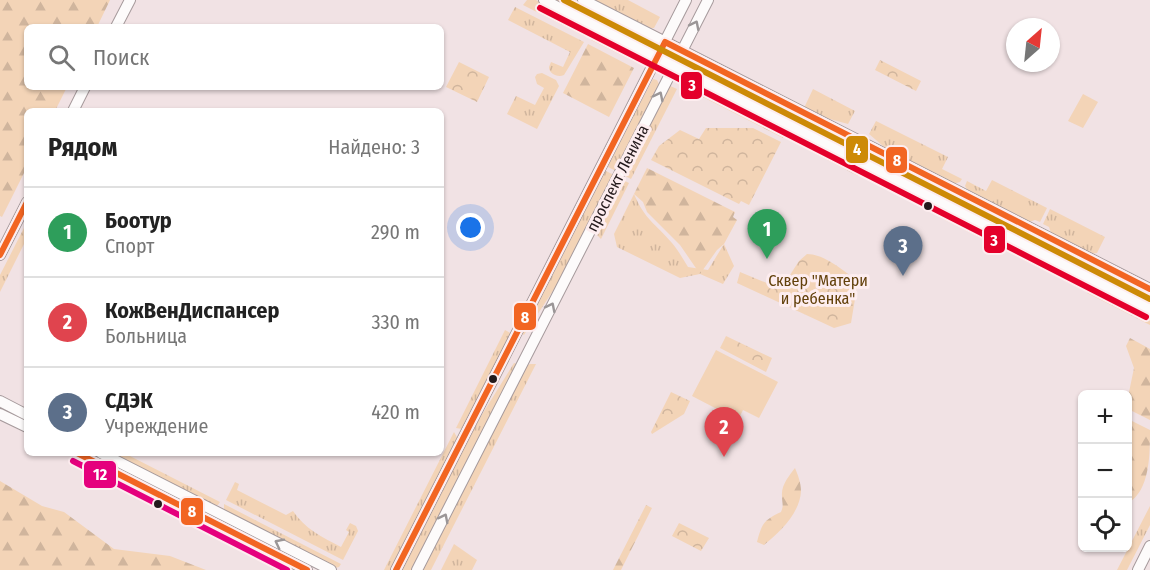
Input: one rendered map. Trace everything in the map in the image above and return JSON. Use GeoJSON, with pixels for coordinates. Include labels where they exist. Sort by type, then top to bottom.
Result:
{"type":"FeatureCollection","features":[{"type":"Feature","properties":{"kind":"street"},"geometry":{"type":"LineString","coordinates":[[118,24],[130,0]]}},
{"type":"Feature","properties":{"kind":"street"},"geometry":{"type":"LineString","coordinates":[[544,0],[1150,309]]}},
{"type":"Feature","properties":{"kind":"street"},"geometry":{"type":"LineString","coordinates":[[583,0],[1150,289]]}},
{"type":"Feature","properties":{"kind":"street","name":"проспект Ленина"},"geometry":{"type":"LineString","coordinates":[[396,570],[686,0]]}},
{"type":"Feature","properties":{"kind":"street","name":"проспект Ленина"},"geometry":{"type":"LineString","coordinates":[[417,570],[708,0]]}},
{"type":"Feature","properties":{"kind":"street"},"geometry":{"type":"LineString","coordinates":[[75,108],[84,90]]}},
{"type":"Feature","properties":{"kind":"street"},"geometry":{"type":"LineString","coordinates":[[0,255],[24,208]]}},
{"type":"Feature","properties":{"kind":"street"},"geometry":{"type":"LineString","coordinates":[[510,347],[526,356]]}},
{"type":"Feature","properties":{"kind":"street"},"geometry":{"type":"LineString","coordinates":[[0,401],[24,413]]}},
{"type":"Feature","properties":{"kind":"street"},"geometry":{"type":"LineString","coordinates":[[0,414],[24,426]]}},
{"type":"Feature","properties":{"kind":"street"},"geometry":{"type":"LineString","coordinates":[[83,456],[307,570]]}},
{"type":"Feature","properties":{"kind":"street"},"geometry":{"type":"LineString","coordinates":[[107,456],[331,570]]}},
{"type":"Feature","properties":{"kind":"street"},"geometry":{"type":"LineString","coordinates":[[1138,570],[1150,546]]}},
{"type":"Feature","properties":{"kind":"green space"},"geometry":{"type":"Polygon","coordinates":[[[0,0],[110,0],[98,24],[24,24],[24,90],[66,90],[56,108],[24,108],[24,173],[2,217],[0,216],[0,0]]]}},
{"type":"Feature","properties":{"kind":"green space"},"geometry":{"type":"Polygon","coordinates":[[[527,0],[536,0],[586,25],[589,31],[586,37],[523,5],[527,0]]]}},
{"type":"Feature","properties":{"kind":"green space"},"geometry":{"type":"Polygon","coordinates":[[[553,0],[575,0],[646,36],[648,42],[644,45],[553,0]]]}},
{"type":"Feature","properties":{"kind":"green space"},"geometry":{"type":"Polygon","coordinates":[[[593,0],[628,0],[660,17],[654,28],[651,28],[593,0]]]}},
{"type":"Feature","properties":{"kind":"green space"},"geometry":{"type":"Polygon","coordinates":[[[515,7],[584,42],[564,75],[554,75],[550,72],[549,67],[551,62],[563,67],[570,52],[508,20],[515,7]]]}},
{"type":"Feature","properties":{"kind":"green space"},"geometry":{"type":"Polygon","coordinates":[[[599,32],[642,54],[637,63],[591,40],[594,34],[599,32]]]}},
{"type":"Feature","properties":{"kind":"green space"},"geometry":{"type":"Polygon","coordinates":[[[588,44],[634,68],[609,117],[563,93],[588,44]]]}},
{"type":"Feature","properties":{"kind":"green space"},"geometry":{"type":"Polygon","coordinates":[[[880,60],[921,81],[916,91],[875,70],[880,60]]]}},
{"type":"Feature","properties":{"kind":"green space"},"geometry":{"type":"Polygon","coordinates":[[[459,62],[489,77],[477,102],[446,87],[459,62]]]}},
{"type":"Feature","properties":{"kind":"green space"},"geometry":{"type":"Polygon","coordinates":[[[542,73],[556,80],[559,86],[537,129],[507,114],[516,96],[535,105],[544,88],[537,84],[535,77],[542,73]]]}},
{"type":"Feature","properties":{"kind":"green space"},"geometry":{"type":"Polygon","coordinates":[[[653,79],[659,84],[616,171],[606,166],[653,79]]]}},
{"type":"Feature","properties":{"kind":"green space"},"geometry":{"type":"Polygon","coordinates":[[[691,81],[787,130],[783,138],[687,89],[691,81]]]}},
{"type":"Feature","properties":{"kind":"green space"},"geometry":{"type":"Polygon","coordinates":[[[668,85],[677,89],[631,179],[623,175],[668,85]]]}},
{"type":"Feature","properties":{"kind":"green space"},"geometry":{"type":"Polygon","coordinates":[[[813,89],[855,111],[848,124],[819,116],[804,108],[813,89]]]}},
{"type":"Feature","properties":{"kind":"green space"},"geometry":{"type":"Polygon","coordinates":[[[1083,94],[1098,102],[1083,128],[1068,121],[1083,94]]]}},
{"type":"Feature","properties":{"kind":"green space"},"geometry":{"type":"Polygon","coordinates":[[[800,115],[863,147],[866,159],[796,123],[800,115]]]}},
{"type":"Feature","properties":{"kind":"green space"},"geometry":{"type":"Polygon","coordinates":[[[876,121],[948,157],[942,169],[962,179],[960,182],[953,184],[890,152],[869,134],[876,121]]]}},
{"type":"Feature","properties":{"kind":"green space"},"geometry":{"type":"Polygon","coordinates":[[[706,128],[753,128],[781,142],[749,205],[741,201],[739,204],[651,160],[659,146],[680,130],[699,139],[706,128]]]}},
{"type":"Feature","properties":{"kind":"green space"},"geometry":{"type":"Polygon","coordinates":[[[793,132],[863,168],[858,176],[789,140],[793,132]]]}},
{"type":"Feature","properties":{"kind":"green space"},"geometry":{"type":"Polygon","coordinates":[[[868,150],[1095,266],[1091,274],[871,161],[868,150]]]}},
{"type":"Feature","properties":{"kind":"green space"},"geometry":{"type":"Polygon","coordinates":[[[647,168],[735,212],[733,217],[737,220],[724,244],[700,274],[680,245],[647,212],[643,202],[634,194],[647,168]]]}},
{"type":"Feature","properties":{"kind":"green space"},"geometry":{"type":"Polygon","coordinates":[[[604,170],[614,175],[562,277],[524,335],[521,333],[604,170]]]}},
{"type":"Feature","properties":{"kind":"green space"},"geometry":{"type":"Polygon","coordinates":[[[621,179],[629,183],[601,239],[596,234],[596,230],[621,179]]]}},
{"type":"Feature","properties":{"kind":"green space"},"geometry":{"type":"Polygon","coordinates":[[[992,180],[1047,208],[1040,222],[1035,220],[1029,222],[968,191],[965,186],[967,181],[986,191],[992,180]]]}},
{"type":"Feature","properties":{"kind":"green space"},"geometry":{"type":"Polygon","coordinates":[[[634,194],[646,216],[674,246],[688,267],[708,270],[724,244],[734,266],[723,284],[700,274],[680,278],[617,247],[614,234],[634,194]]]}},
{"type":"Feature","properties":{"kind":"green space"},"geometry":{"type":"Polygon","coordinates":[[[1050,209],[1105,237],[1097,253],[1091,254],[1051,233],[1049,227],[1043,224],[1050,209]]]}},
{"type":"Feature","properties":{"kind":"green space"},"geometry":{"type":"Polygon","coordinates":[[[942,211],[989,231],[990,241],[1030,262],[1041,258],[1087,282],[1083,290],[939,217],[942,211]]]}},
{"type":"Feature","properties":{"kind":"green space"},"geometry":{"type":"Polygon","coordinates":[[[24,228],[24,244],[0,292],[0,275],[24,228]]]}},
{"type":"Feature","properties":{"kind":"green space","name":"Сквер \"Матери и ребенка\""},"geometry":{"type":"Polygon","coordinates":[[[807,254],[827,260],[858,281],[851,323],[834,328],[737,283],[740,272],[781,289],[799,261],[807,254]]]}},
{"type":"Feature","properties":{"kind":"green space"},"geometry":{"type":"Polygon","coordinates":[[[1099,267],[1150,293],[1150,304],[1095,276],[1099,267]]]}},
{"type":"Feature","properties":{"kind":"green space"},"geometry":{"type":"Polygon","coordinates":[[[1091,284],[1150,313],[1150,325],[1087,293],[1091,284]]]}},
{"type":"Feature","properties":{"kind":"green space"},"geometry":{"type":"Polygon","coordinates":[[[505,330],[512,334],[462,429],[456,428],[505,330]]]}},
{"type":"Feature","properties":{"kind":"green space"},"geometry":{"type":"Polygon","coordinates":[[[726,336],[772,358],[766,372],[720,348],[726,336]]]}},
{"type":"Feature","properties":{"kind":"green space"},"geometry":{"type":"Polygon","coordinates":[[[1130,338],[1150,349],[1150,420],[1132,411],[1132,390],[1129,390],[1134,368],[1126,346],[1130,338]]]}},
{"type":"Feature","properties":{"kind":"green space"},"geometry":{"type":"Polygon","coordinates":[[[716,350],[778,382],[759,418],[743,410],[738,420],[692,396],[716,350]]]}},
{"type":"Feature","properties":{"kind":"green space"},"geometry":{"type":"Polygon","coordinates":[[[514,363],[517,364],[412,570],[400,570],[468,437],[514,363]]]}},
{"type":"Feature","properties":{"kind":"green space"},"geometry":{"type":"Polygon","coordinates":[[[536,364],[431,570],[422,570],[526,366],[536,364]]]}},
{"type":"Feature","properties":{"kind":"green space"},"geometry":{"type":"Polygon","coordinates":[[[671,392],[690,401],[684,414],[652,434],[651,432],[671,392]]]}},
{"type":"Feature","properties":{"kind":"green space"},"geometry":{"type":"Polygon","coordinates":[[[1132,421],[1150,430],[1149,460],[1145,481],[1132,500],[1132,421]]]}},
{"type":"Feature","properties":{"kind":"green space"},"geometry":{"type":"Polygon","coordinates":[[[454,432],[458,439],[392,570],[384,570],[442,456],[444,456],[454,432]]]}},
{"type":"Feature","properties":{"kind":"green space"},"geometry":{"type":"Polygon","coordinates":[[[116,456],[130,456],[220,502],[214,506],[116,456]]]}},
{"type":"Feature","properties":{"kind":"green space"},"geometry":{"type":"Polygon","coordinates":[[[795,468],[801,488],[797,507],[788,521],[770,540],[764,545],[757,542],[764,523],[781,512],[783,488],[795,468]]]}},
{"type":"Feature","properties":{"kind":"green space"},"geometry":{"type":"Polygon","coordinates":[[[0,481],[42,506],[64,512],[114,549],[170,556],[206,570],[0,570],[0,481]]]}},
{"type":"Feature","properties":{"kind":"green space"},"geometry":{"type":"Polygon","coordinates":[[[235,482],[239,484],[237,490],[286,515],[293,511],[308,528],[341,547],[349,532],[346,530],[350,523],[356,526],[358,531],[343,560],[226,500],[235,482]]]}},
{"type":"Feature","properties":{"kind":"green space"},"geometry":{"type":"Polygon","coordinates":[[[224,504],[341,564],[335,568],[224,510],[224,504]]]}},
{"type":"Feature","properties":{"kind":"green space"},"geometry":{"type":"Polygon","coordinates":[[[646,505],[652,508],[621,570],[613,570],[646,505]]]}},
{"type":"Feature","properties":{"kind":"green space"},"geometry":{"type":"Polygon","coordinates":[[[1150,506],[1150,525],[1127,570],[1117,570],[1126,552],[1132,552],[1132,541],[1150,506]]]}},
{"type":"Feature","properties":{"kind":"green space"},"geometry":{"type":"Polygon","coordinates":[[[679,523],[709,538],[701,551],[672,536],[679,523]]]}},
{"type":"Feature","properties":{"kind":"green space"},"geometry":{"type":"Polygon","coordinates":[[[454,544],[477,560],[472,570],[441,570],[454,544]]]}},
{"type":"Feature","properties":{"kind":"transit line","name":"4"},"geometry":{"type":"LineString","coordinates":[[564,0],[1150,299]]}},
{"type":"Feature","properties":{"kind":"transit line","name":"3"},"geometry":{"type":"LineString","coordinates":[[540,8],[1146,317]]}},
{"type":"Feature","properties":{"kind":"transit line","name":"8"},"geometry":{"type":"LineString","coordinates":[[396,570],[665,42],[1150,289]]}},
{"type":"Feature","properties":{"kind":"transit line","name":"8"},"geometry":{"type":"LineString","coordinates":[[0,255],[24,208]]}},
{"type":"Feature","properties":{"kind":"transit line","name":"8"},"geometry":{"type":"LineString","coordinates":[[83,456],[307,570]]}},
{"type":"Feature","properties":{"kind":"transit line","name":"12"},"geometry":{"type":"LineString","coordinates":[[73,461],[287,570]]}},
{"type":"Feature","properties":{"kind":"place","name":"Боотур"},"geometry":{"type":"Point","coordinates":[767,259]}},
{"type":"Feature","properties":{"kind":"place","name":"СДЭК"},"geometry":{"type":"Point","coordinates":[903,276]}},
{"type":"Feature","properties":{"kind":"place","name":"КожВенДиспансер"},"geometry":{"type":"Point","coordinates":[724,457]}}]}
